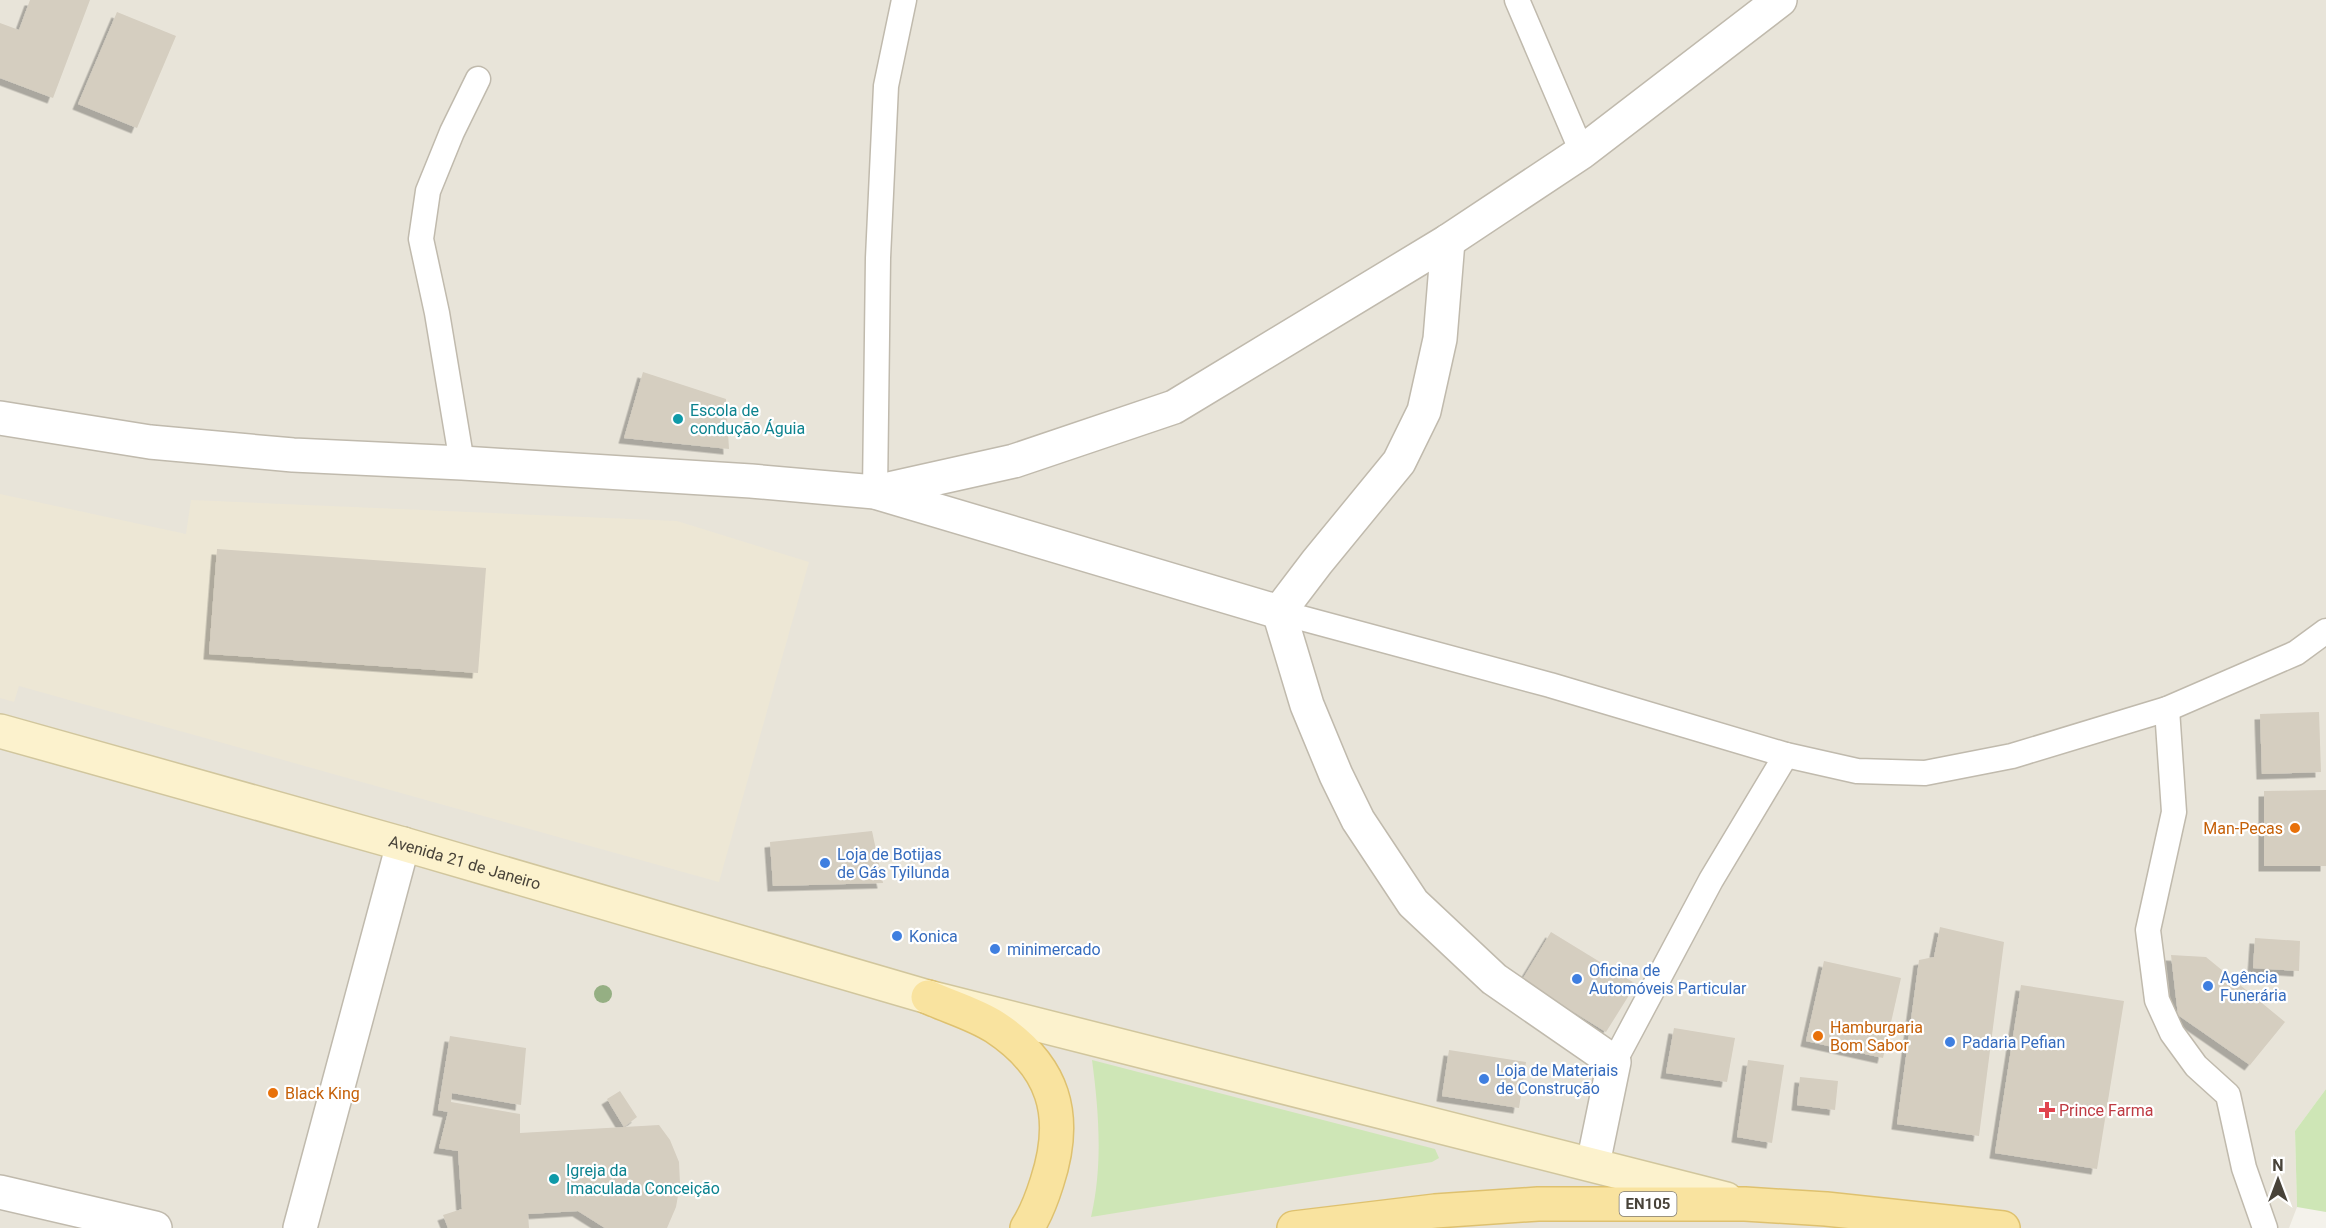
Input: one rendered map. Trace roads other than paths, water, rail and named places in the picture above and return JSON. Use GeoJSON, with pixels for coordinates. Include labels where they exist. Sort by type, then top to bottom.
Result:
{"type":"FeatureCollection","features":[{"type":"Feature","properties":{"kind":"main road","name":"Avenida 21 de Janeiro"},"geometry":{"type":"LineString","coordinates":[[0,731],[404,844],[928,997],[1745,1204]]}},
{"type":"Feature","properties":{"kind":"main road"},"geometry":{"type":"LineString","coordinates":[[928,997],[994,1027],[1029,1054],[1047,1082],[1058,1111],[1056,1146],[1043,1195],[1027,1228]]}},
{"type":"Feature","properties":{"kind":"main road","name":"EN105"},"geometry":{"type":"LineString","coordinates":[[1294,1228],[1435,1211],[1538,1204],[1745,1204],[1836,1210],[2002,1228]]}},
{"type":"Feature","properties":{"kind":"street"},"geometry":{"type":"LineString","coordinates":[[875,492],[1014,461],[1174,407],[1448,241],[1582,152],[1780,0]]}},
{"type":"Feature","properties":{"kind":"street"},"geometry":{"type":"LineString","coordinates":[[1279,612],[1399,462],[1424,411],[1440,339],[1448,241]]}},
{"type":"Feature","properties":{"kind":"street"},"geometry":{"type":"LineString","coordinates":[[0,418],[150,442],[292,455],[751,481],[875,492],[1279,612]]}},
{"type":"Feature","properties":{"kind":"street"},"geometry":{"type":"LineString","coordinates":[[1279,612],[1307,705],[1336,775],[1358,819],[1413,903],[1494,979],[1614,1062],[1593,1164]]}},
{"type":"Feature","properties":{"kind":"street"},"geometry":{"type":"LineString","coordinates":[[300,1228],[404,844]]}},
{"type":"Feature","properties":{"kind":"street"},"geometry":{"type":"LineString","coordinates":[[0,1192],[155,1228]]}},
{"type":"Feature","properties":{"kind":"lane"},"geometry":{"type":"LineString","coordinates":[[1517,0],[1582,152]]}},
{"type":"Feature","properties":{"kind":"lane"},"geometry":{"type":"LineString","coordinates":[[875,492],[878,258],[886,86],[899,5]]}},
{"type":"Feature","properties":{"kind":"lane"},"geometry":{"type":"LineString","coordinates":[[462,463],[437,313],[421,239],[428,191],[452,132],[478,79]]}},
{"type":"Feature","properties":{"kind":"lane"},"geometry":{"type":"LineString","coordinates":[[1279,612],[1550,685],[1786,755],[1857,771],[1925,773],[2012,756],[2167,709],[2296,653],[2326,631]]}},
{"type":"Feature","properties":{"kind":"lane"},"geometry":{"type":"LineString","coordinates":[[2167,709],[2174,812],[2148,930],[2157,1000],[2172,1033],[2196,1066],[2228,1095],[2244,1168],[2265,1228]]}},
{"type":"Feature","properties":{"kind":"lane"},"geometry":{"type":"LineString","coordinates":[[1614,1062],[1712,880],[1786,755]]}},
{"type":"Feature","properties":{"kind":"place","name":"Escola de condução Águia"},"geometry":{"type":"Point","coordinates":[678,419]}},
{"type":"Feature","properties":{"kind":"place","name":"Man-Pecas"},"geometry":{"type":"Point","coordinates":[2295,828]}},
{"type":"Feature","properties":{"kind":"place","name":"Loja de Botijas de Gás Tyilunda"},"geometry":{"type":"Point","coordinates":[825,863]}},
{"type":"Feature","properties":{"kind":"place","name":"Konica"},"geometry":{"type":"Point","coordinates":[897,936]}},
{"type":"Feature","properties":{"kind":"place","name":"minimercado"},"geometry":{"type":"Point","coordinates":[995,949]}},
{"type":"Feature","properties":{"kind":"place","name":"Oficina de Automóveis Particular"},"geometry":{"type":"Point","coordinates":[1577,979]}},
{"type":"Feature","properties":{"kind":"place","name":"Agência Funerária"},"geometry":{"type":"Point","coordinates":[2208,986]}},
{"type":"Feature","properties":{"kind":"place","name":"Hamburgaria Bom Sabor"},"geometry":{"type":"Point","coordinates":[1818,1036]}},
{"type":"Feature","properties":{"kind":"place","name":"Padaria Pefian"},"geometry":{"type":"Point","coordinates":[1950,1042]}},
{"type":"Feature","properties":{"kind":"place","name":"Loja de Materiais de Construção"},"geometry":{"type":"Point","coordinates":[1484,1079]}},
{"type":"Feature","properties":{"kind":"place","name":"Black King"},"geometry":{"type":"Point","coordinates":[273,1093]}},
{"type":"Feature","properties":{"kind":"place","name":"Prince Farma"},"geometry":{"type":"Point","coordinates":[2047,1110]}},
{"type":"Feature","properties":{"kind":"place","name":"Igreja da Imaculada Conceição"},"geometry":{"type":"Point","coordinates":[554,1179]}}]}
